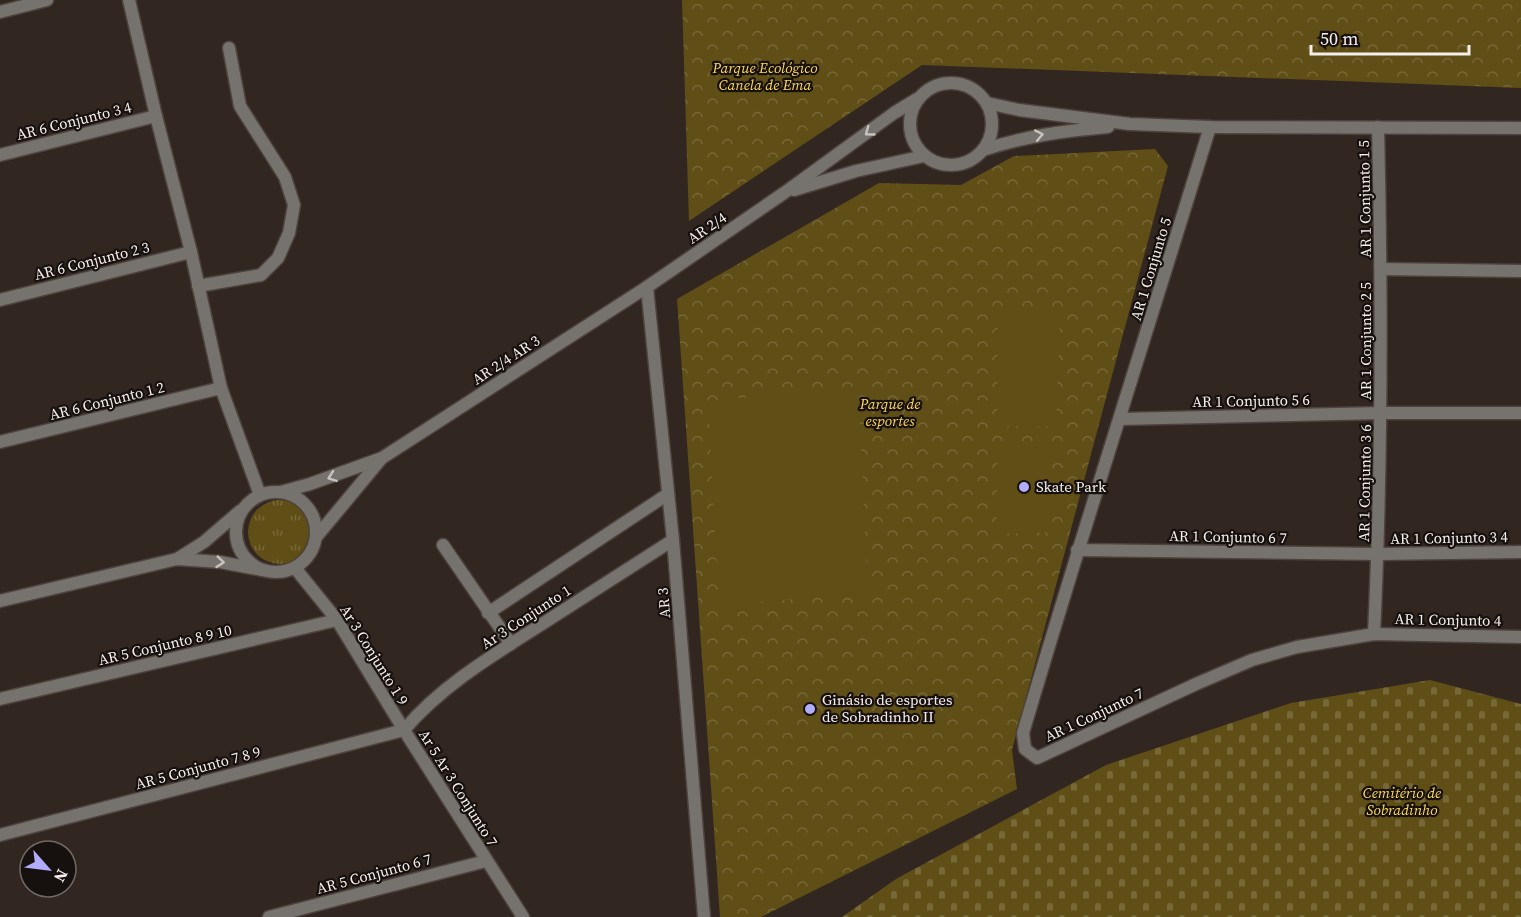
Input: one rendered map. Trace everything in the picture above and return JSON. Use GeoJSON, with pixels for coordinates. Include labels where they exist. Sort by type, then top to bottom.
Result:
{"type":"FeatureCollection","features":[{"type":"Feature","properties":{"kind":"street"},"geometry":{"type":"LineString","coordinates":[[0,12],[46,0]]}},
{"type":"Feature","properties":{"kind":"street"},"geometry":{"type":"LineString","coordinates":[[129,0],[221,388],[260,495]]}},
{"type":"Feature","properties":{"kind":"street"},"geometry":{"type":"LineString","coordinates":[[198,286],[261,275],[278,258],[289,233],[294,205],[285,177],[240,106],[229,48]]}},
{"type":"Feature","properties":{"kind":"street"},"geometry":{"type":"LineString","coordinates":[[983,150],[990,135],[992,119],[987,103],[972,88],[953,82],[933,86],[917,99],[909,118],[912,138],[924,156],[944,165],[965,163],[983,150],[1014,140],[1046,133],[1130,124]]}},
{"type":"Feature","properties":{"kind":"street","name":"AR 2/4"},"geometry":{"type":"LineString","coordinates":[[647,287],[917,99]]}},
{"type":"Feature","properties":{"kind":"street"},"geometry":{"type":"LineString","coordinates":[[987,103],[1019,110],[1130,124],[1210,127],[1521,128]]}},
{"type":"Feature","properties":{"kind":"street","name":"AR 6 Conjunto 3 4"},"geometry":{"type":"LineString","coordinates":[[0,155],[156,117]]}},
{"type":"Feature","properties":{"kind":"street","name":"AR 1 Conjunto 5"},"geometry":{"type":"LineString","coordinates":[[1077,550],[1210,127]]}},
{"type":"Feature","properties":{"kind":"street","name":"AR 1 Conjunto 1 5"},"geometry":{"type":"LineString","coordinates":[[1378,127],[1382,270]]}},
{"type":"Feature","properties":{"kind":"street"},"geometry":{"type":"LineString","coordinates":[[784,193],[856,171],[924,156]]}},
{"type":"Feature","properties":{"kind":"street","name":"AR 6 Conjunto 2 3"},"geometry":{"type":"LineString","coordinates":[[0,300],[190,252]]}},
{"type":"Feature","properties":{"kind":"street"},"geometry":{"type":"LineString","coordinates":[[1382,270],[1521,271]]}},
{"type":"Feature","properties":{"kind":"street","name":"AR 1 Conjunto 2 5"},"geometry":{"type":"LineString","coordinates":[[1381,413],[1382,270]]}},
{"type":"Feature","properties":{"kind":"street","name":"AR 2/4 AR 3"},"geometry":{"type":"LineString","coordinates":[[382,458],[647,287]]}},
{"type":"Feature","properties":{"kind":"street","name":"AR 3"},"geometry":{"type":"LineString","coordinates":[[647,287],[674,540],[704,917]]}},
{"type":"Feature","properties":{"kind":"street","name":"AR 6 Conjunto 1 2"},"geometry":{"type":"LineString","coordinates":[[0,442],[221,388]]}},
{"type":"Feature","properties":{"kind":"street","name":"AR 1 Conjunto 5 6"},"geometry":{"type":"LineString","coordinates":[[1120,419],[1381,413],[1521,413]]}},
{"type":"Feature","properties":{"kind":"street","name":"AR 1 Conjunto 3 6"},"geometry":{"type":"LineString","coordinates":[[1374,634],[1381,413]]}},
{"type":"Feature","properties":{"kind":"street"},"geometry":{"type":"LineString","coordinates":[[281,492],[382,458]]}},
{"type":"Feature","properties":{"kind":"street"},"geometry":{"type":"LineString","coordinates":[[0,601],[177,559],[231,563],[278,573],[295,568],[310,555],[317,536],[382,458]]}},
{"type":"Feature","properties":{"kind":"street"},"geometry":{"type":"LineString","coordinates":[[177,559],[210,537],[260,495],[271,492],[293,495],[304,502],[312,512],[317,536]]}},
{"type":"Feature","properties":{"kind":"street"},"geometry":{"type":"LineString","coordinates":[[488,613],[668,494]]}},
{"type":"Feature","properties":{"kind":"street"},"geometry":{"type":"LineString","coordinates":[[244,507],[238,521],[236,536],[240,550],[249,562],[262,570]]}},
{"type":"Feature","properties":{"kind":"street","name":"Ar 3 Conjunto 1"},"geometry":{"type":"LineString","coordinates":[[404,730],[436,697],[511,644],[674,540]]}},
{"type":"Feature","properties":{"kind":"street"},"geometry":{"type":"LineString","coordinates":[[443,545],[511,644]]}},
{"type":"Feature","properties":{"kind":"street","name":"AR 1 Conjunto 6 7"},"geometry":{"type":"LineString","coordinates":[[1077,550],[1378,554]]}},
{"type":"Feature","properties":{"kind":"street","name":"AR 1 Conjunto 7"},"geometry":{"type":"LineString","coordinates":[[1077,550],[1023,733],[1025,749],[1037,758],[1252,660],[1297,647],[1374,634]]}},
{"type":"Feature","properties":{"kind":"street","name":"AR 1 Conjunto 3 4"},"geometry":{"type":"LineString","coordinates":[[1378,554],[1521,552]]}},
{"type":"Feature","properties":{"kind":"street","name":"Ar 3 Conjunto 1 9"},"geometry":{"type":"LineString","coordinates":[[295,568],[337,620],[404,730]]}},
{"type":"Feature","properties":{"kind":"street","name":"AR 5 Conjunto 8 9 10"},"geometry":{"type":"LineString","coordinates":[[0,699],[337,620]]}},
{"type":"Feature","properties":{"kind":"street","name":"AR 1 Conjunto 4"},"geometry":{"type":"LineString","coordinates":[[1374,634],[1521,637]]}},
{"type":"Feature","properties":{"kind":"street","name":"AR 5 Conjunto 7 8 9"},"geometry":{"type":"LineString","coordinates":[[0,835],[404,730]]}},
{"type":"Feature","properties":{"kind":"street","name":"Ar 5 Ar 3 Conjunto 7"},"geometry":{"type":"LineString","coordinates":[[404,730],[523,917]]}},
{"type":"Feature","properties":{"kind":"street","name":"AR 5 Conjunto 6 7"},"geometry":{"type":"LineString","coordinates":[[269,917],[486,861]]}},
{"type":"Feature","properties":{"kind":"green space","name":"Parque Ecológico Canela de Ema"},"geometry":{"type":"Polygon","coordinates":[[[682,0],[1521,0],[1521,88],[922,65],[689,221],[682,0]]]}},
{"type":"Feature","properties":{"kind":"green space","name":"Parque de esportes"},"geometry":{"type":"Polygon","coordinates":[[[1155,149],[1168,166],[1012,750],[1017,789],[761,917],[720,917],[677,299],[879,183],[961,185],[1014,156],[1155,149]]]}},
{"type":"Feature","properties":{"kind":"green space"},"geometry":{"type":"Polygon","coordinates":[[[998,307],[1060,309],[1056,426],[997,426],[998,307]]]}},
{"type":"Feature","properties":{"kind":"green space"},"geometry":{"type":"Polygon","coordinates":[[[858,386],[868,592],[719,606],[708,401],[858,386]]]}},
{"type":"Feature","properties":{"kind":"green space","name":"Skate Park"},"geometry":{"type":"Polygon","coordinates":[[[1050,441],[1051,532],[996,534],[998,442],[1050,441]]]}},
{"type":"Feature","properties":{"kind":"green space"},"geometry":{"type":"Polygon","coordinates":[[[274,500],[286,500],[303,509],[310,520],[312,532],[310,544],[303,555],[286,564],[274,564],[262,559],[253,550],[248,538],[248,526],[253,514],[262,505],[274,500]]]}},
{"type":"Feature","properties":{"kind":"green space","name":"Cemitério de Sobradinho"},"geometry":{"type":"Polygon","coordinates":[[[1430,680],[1521,704],[1521,917],[842,917],[896,879],[1106,765],[1291,703],[1430,680]]]}},
{"type":"Feature","properties":{"kind":"place","name":"Skate Park"},"geometry":{"type":"Point","coordinates":[1024,487]}},
{"type":"Feature","properties":{"kind":"place","name":"Ginásio de esportes de Sobradinho II"},"geometry":{"type":"Point","coordinates":[810,709]}}]}
